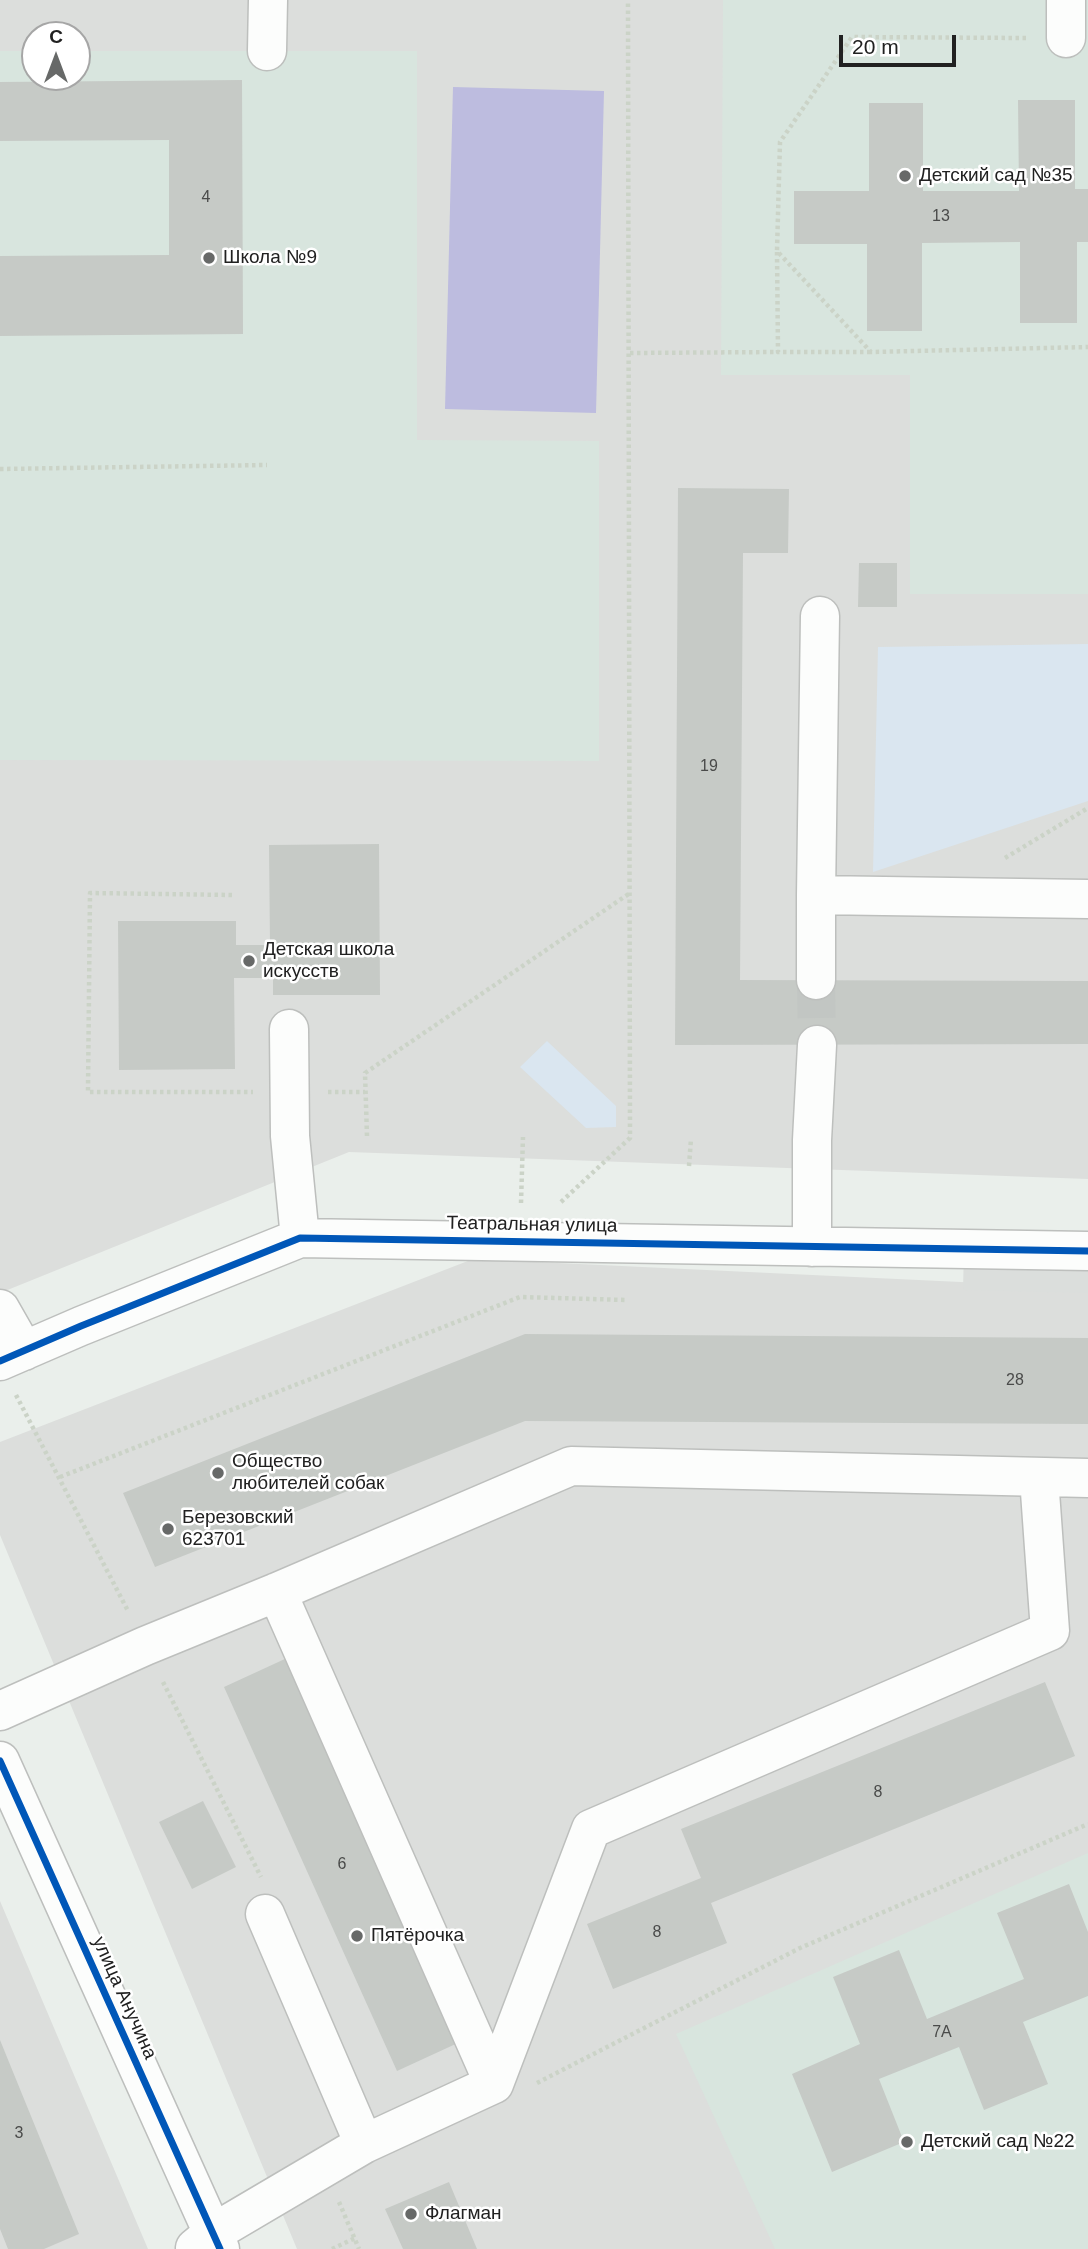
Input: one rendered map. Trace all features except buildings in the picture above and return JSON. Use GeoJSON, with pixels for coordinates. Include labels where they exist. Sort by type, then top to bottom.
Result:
{"type":"FeatureCollection","features":[{"type":"Feature","properties":{"kind":"street"},"geometry":{"type":"LineString","coordinates":[[267,51],[268,0]]}},
{"type":"Feature","properties":{"kind":"street"},"geometry":{"type":"LineString","coordinates":[[1066,0],[1066,38]]}},
{"type":"Feature","properties":{"kind":"street"},"geometry":{"type":"LineString","coordinates":[[816,980],[820,616]]}},
{"type":"Feature","properties":{"kind":"street"},"geometry":{"type":"LineString","coordinates":[[816,895],[1088,899]]}},
{"type":"Feature","properties":{"kind":"street"},"geometry":{"type":"LineString","coordinates":[[289,1029],[289,1136],[300,1238]]}},
{"type":"Feature","properties":{"kind":"street"},"geometry":{"type":"LineString","coordinates":[[812,1247],[812,1140],[817,1045]]}},
{"type":"Feature","properties":{"kind":"street","name":"Театральная улица"},"geometry":{"type":"LineString","coordinates":[[12,1366],[300,1238],[1088,1251]]}},
{"type":"Feature","properties":{"kind":"street"},"geometry":{"type":"LineString","coordinates":[[0,1309],[12,1366]]}},
{"type":"Feature","properties":{"kind":"street"},"geometry":{"type":"LineString","coordinates":[[0,1711],[145,1646],[571,1466],[1088,1478]]}},
{"type":"Feature","properties":{"kind":"street"},"geometry":{"type":"LineString","coordinates":[[209,2243],[364,2144],[494,2084],[591,1829],[1050,1631],[1039,1478]]}},
{"type":"Feature","properties":{"kind":"street"},"geometry":{"type":"LineString","coordinates":[[277,1592],[494,2084]]}},
{"type":"Feature","properties":{"kind":"street","name":"улица Анучина"},"geometry":{"type":"LineString","coordinates":[[3,1777],[209,2243]]}},
{"type":"Feature","properties":{"kind":"street"},"geometry":{"type":"LineString","coordinates":[[265,1898],[364,2144]]}},
{"type":"Feature","properties":{"kind":"path"},"geometry":{"type":"LineString","coordinates":[[520,1241],[629,1138],[628,0]]}},
{"type":"Feature","properties":{"kind":"path"},"geometry":{"type":"LineString","coordinates":[[778,352],[780,142],[852,37],[1066,38]]}},
{"type":"Feature","properties":{"kind":"path"},"geometry":{"type":"LineString","coordinates":[[777,251],[871,352]]}},
{"type":"Feature","properties":{"kind":"path"},"geometry":{"type":"LineString","coordinates":[[629,353],[871,352],[1088,347]]}},
{"type":"Feature","properties":{"kind":"path"},"geometry":{"type":"LineString","coordinates":[[0,469],[267,466]]}},
{"type":"Feature","properties":{"kind":"path"},"geometry":{"type":"LineString","coordinates":[[998,863],[1088,808]]}},
{"type":"Feature","properties":{"kind":"path"},"geometry":{"type":"LineString","coordinates":[[232,895],[90,893],[88,1092],[365,1092]]}},
{"type":"Feature","properties":{"kind":"path"},"geometry":{"type":"LineString","coordinates":[[367,1136],[365,1073],[629,893]]}},
{"type":"Feature","properties":{"kind":"path"},"geometry":{"type":"LineString","coordinates":[[520,1241],[523,1137]]}},
{"type":"Feature","properties":{"kind":"path"},"geometry":{"type":"LineString","coordinates":[[689,1166],[691,1139]]}},
{"type":"Feature","properties":{"kind":"path"},"geometry":{"type":"LineString","coordinates":[[60,1477],[520,1297],[627,1300]]}},
{"type":"Feature","properties":{"kind":"path"},"geometry":{"type":"LineString","coordinates":[[12,1366],[60,1477],[145,1646],[265,1898]]}},
{"type":"Feature","properties":{"kind":"path"},"geometry":{"type":"LineString","coordinates":[[534,2084],[800,1948],[1088,1824]]}},
{"type":"Feature","properties":{"kind":"path"},"geometry":{"type":"LineString","coordinates":[[336,2197],[359,2249]]}},
{"type":"Feature","properties":{"kind":"path"},"geometry":{"type":"LineString","coordinates":[[332,2249],[355,2238]]}},
{"type":"Feature","properties":{"kind":"shaded area"},"geometry":{"type":"Polygon","coordinates":[[[0,0],[1088,0],[1088,1179],[349,1152],[0,1293],[0,0]]]}},
{"type":"Feature","properties":{"kind":"shaded area","name":"Детский сад №35"},"geometry":{"type":"Polygon","coordinates":[[[723,0],[1088,0],[1088,594],[910,594],[910,375],[721,375],[723,0]]]}},
{"type":"Feature","properties":{"kind":"shaded area","name":"Школа №9"},"geometry":{"type":"Polygon","coordinates":[[[0,51],[21,51],[21,91],[91,91],[91,51],[417,51],[417,440],[599,441],[599,761],[0,760],[0,51]]]}},
{"type":"Feature","properties":{"kind":"shaded area"},"geometry":{"type":"Polygon","coordinates":[[[453,87],[604,91],[596,413],[445,409],[453,87]]]}},
{"type":"Feature","properties":{"kind":"shaded area"},"geometry":{"type":"Polygon","coordinates":[[[1088,644],[1088,801],[873,872],[878,647],[1088,644]]]}},
{"type":"Feature","properties":{"kind":"shaded area"},"geometry":{"type":"Polygon","coordinates":[[[547,1041],[616,1106],[616,1127],[586,1128],[520,1067],[547,1041]]]}},
{"type":"Feature","properties":{"kind":"shaded area"},"geometry":{"type":"Polygon","coordinates":[[[964,1249],[1088,1251],[1088,1293],[963,1290],[964,1249]]]}},
{"type":"Feature","properties":{"kind":"shaded area"},"geometry":{"type":"Polygon","coordinates":[[[473,1259],[1088,1288],[1088,2249],[297,2249],[0,1535],[0,1442],[473,1259]]]}},
{"type":"Feature","properties":{"kind":"shaded area","name":"Детский сад №22"},"geometry":{"type":"Polygon","coordinates":[[[1088,1853],[1088,2249],[775,2249],[676,2034],[1088,1853]]]}},
{"type":"Feature","properties":{"kind":"shaded area"},"geometry":{"type":"Polygon","coordinates":[[[0,1901],[148,2249],[0,2249],[0,1901]]]}},
{"type":"Feature","properties":{"kind":"tunnel"},"geometry":{"type":"LineString","coordinates":[[816,980],[817,1045]]}},
{"type":"Feature","properties":{"kind":"cycle path"},"geometry":{"type":"LineString","coordinates":[[0,1361],[300,1238],[1088,1251]]}},
{"type":"Feature","properties":{"kind":"cycle path"},"geometry":{"type":"LineString","coordinates":[[0,1761],[220,2249]]}},
{"type":"Feature","properties":{"kind":"place","name":"Детский сад №35"},"geometry":{"type":"Point","coordinates":[905,176]}},
{"type":"Feature","properties":{"kind":"place","name":"Школа №9"},"geometry":{"type":"Point","coordinates":[209,258]}},
{"type":"Feature","properties":{"kind":"place","name":"Детская школа искусств"},"geometry":{"type":"Point","coordinates":[249,961]}},
{"type":"Feature","properties":{"kind":"place","name":"Общество любителей собак"},"geometry":{"type":"Point","coordinates":[218,1473]}},
{"type":"Feature","properties":{"kind":"place","name":"Березовский 623701"},"geometry":{"type":"Point","coordinates":[168,1529]}},
{"type":"Feature","properties":{"kind":"place","name":"Пятёрочка"},"geometry":{"type":"Point","coordinates":[357,1936]}},
{"type":"Feature","properties":{"kind":"place","name":"Детский сад №22"},"geometry":{"type":"Point","coordinates":[907,2142]}},
{"type":"Feature","properties":{"kind":"place","name":"Флагман"},"geometry":{"type":"Point","coordinates":[411,2214]}}]}
